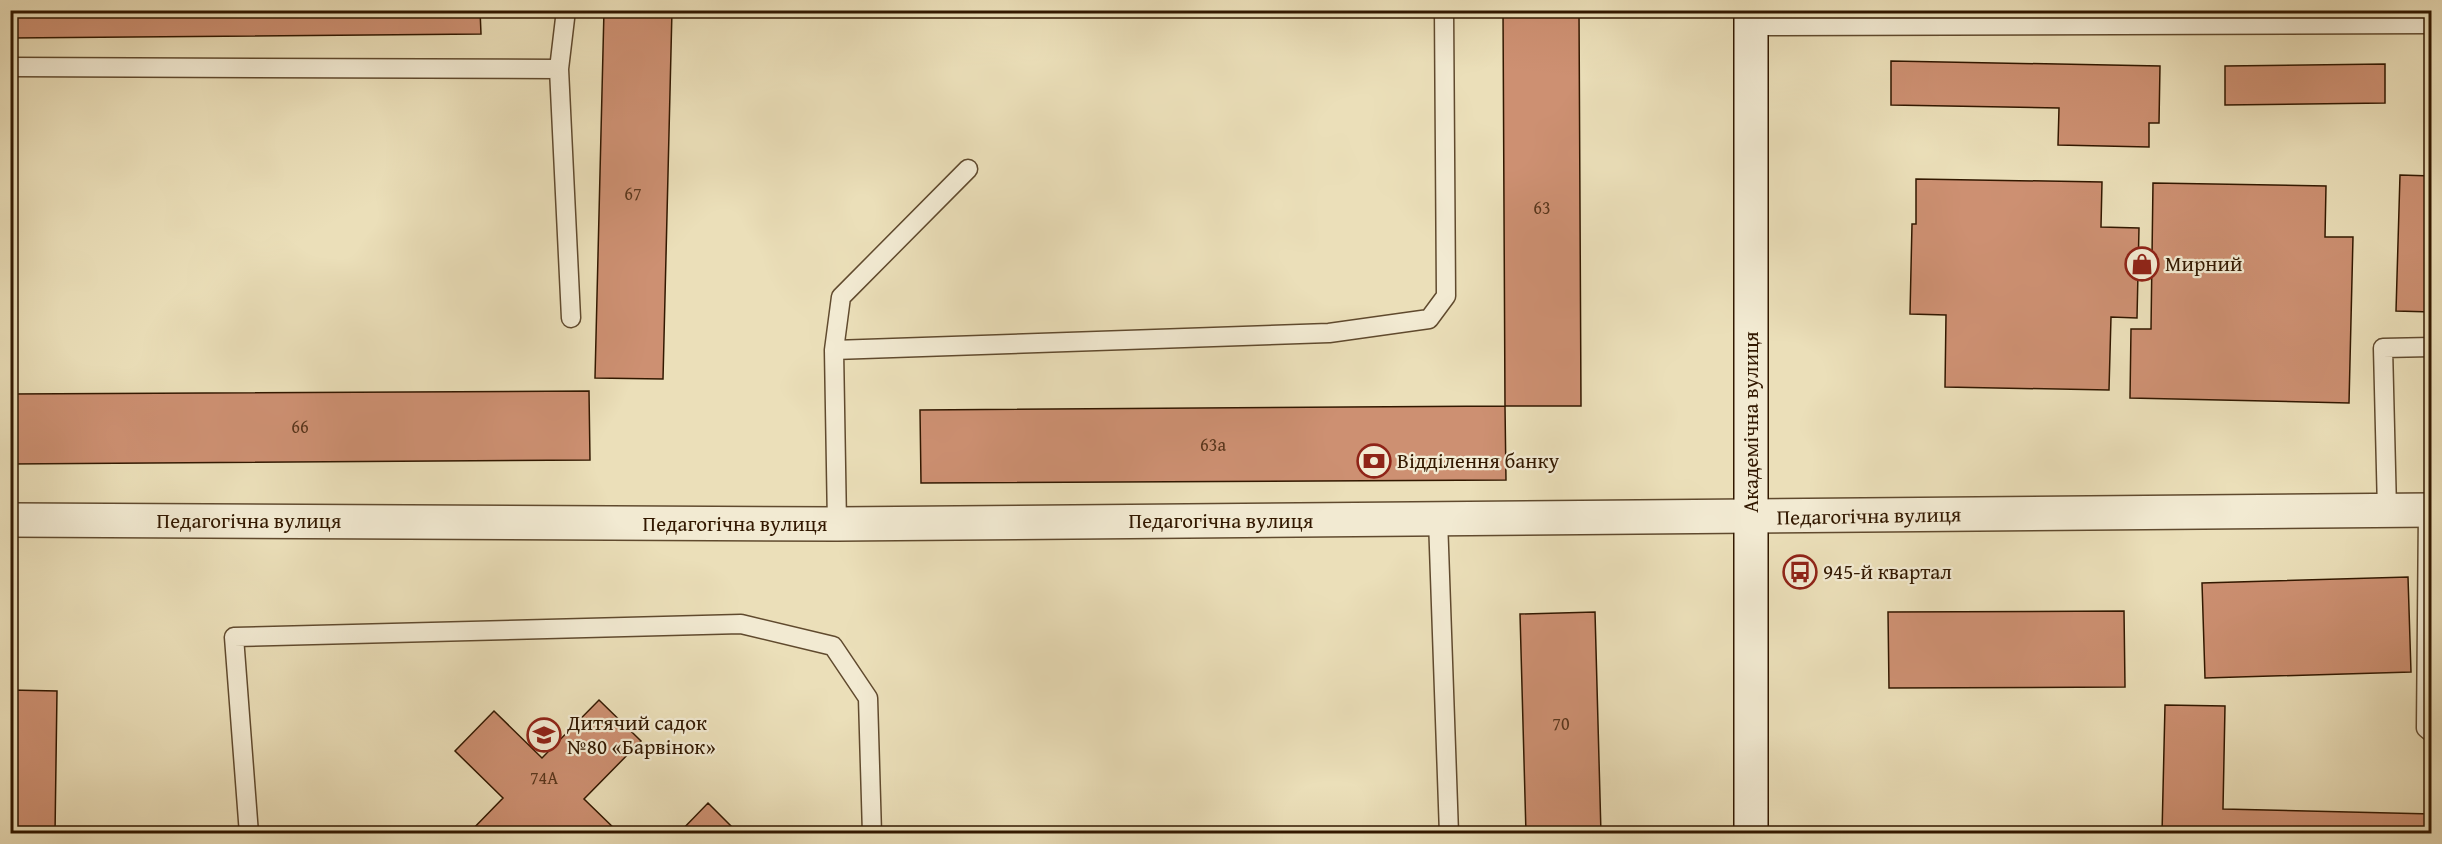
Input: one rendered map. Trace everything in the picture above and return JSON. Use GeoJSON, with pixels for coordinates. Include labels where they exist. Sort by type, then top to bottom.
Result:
{"type":"FeatureCollection","features":[{"type":"Feature","properties":{"kind":"street","name":"Академічна вулиця"},"geometry":{"type":"LineString","coordinates":[[1751,18],[1751,834]]}},
{"type":"Feature","properties":{"kind":"street","name":"Педагогічна вулиця"},"geometry":{"type":"LineString","coordinates":[[10,520],[837,524],[2430,510]]}},
{"type":"Feature","properties":{"kind":"lane"},"geometry":{"type":"LineString","coordinates":[[566,10],[560,69],[572,318]]}},
{"type":"Feature","properties":{"kind":"lane"},"geometry":{"type":"LineString","coordinates":[[834,350],[1329,333],[1429,319],[1446,296],[1444,10]]}},
{"type":"Feature","properties":{"kind":"lane"},"geometry":{"type":"LineString","coordinates":[[1751,18],[2432,24]]}},
{"type":"Feature","properties":{"kind":"lane"},"geometry":{"type":"LineString","coordinates":[[10,67],[560,69]]}},
{"type":"Feature","properties":{"kind":"lane"},"geometry":{"type":"LineString","coordinates":[[837,524],[834,350],[841,297],[968,169]]}},
{"type":"Feature","properties":{"kind":"lane"},"geometry":{"type":"LineString","coordinates":[[2387,510],[2383,348],[2432,347]]}},
{"type":"Feature","properties":{"kind":"lane"},"geometry":{"type":"LineString","coordinates":[[2430,510],[2426,728],[2432,733]]}},
{"type":"Feature","properties":{"kind":"lane"},"geometry":{"type":"LineString","coordinates":[[1438,519],[1449,834]]}},
{"type":"Feature","properties":{"kind":"lane"},"geometry":{"type":"LineString","coordinates":[[249,834],[234,637],[741,624],[833,646],[868,698],[872,834]]}},
{"type":"Feature","properties":{"kind":"building"},"geometry":{"type":"Polygon","coordinates":[[[10,10],[480,10],[481,34],[10,38],[10,10]]]}},
{"type":"Feature","properties":{"kind":"building"},"geometry":{"type":"Polygon","coordinates":[[[604,10],[672,10],[663,379],[595,378],[604,10]]]}},
{"type":"Feature","properties":{"kind":"building"},"geometry":{"type":"Polygon","coordinates":[[[1503,10],[1579,10],[1581,406],[1505,406],[1503,10]]]}},
{"type":"Feature","properties":{"kind":"building"},"geometry":{"type":"Polygon","coordinates":[[[1891,61],[2160,66],[2159,123],[2149,123],[2149,147],[2058,145],[2059,108],[1891,105],[1891,61]]]}},
{"type":"Feature","properties":{"kind":"building"},"geometry":{"type":"Polygon","coordinates":[[[2385,64],[2385,103],[2225,105],[2225,66],[2385,64]]]}},
{"type":"Feature","properties":{"kind":"building"},"geometry":{"type":"Polygon","coordinates":[[[2400,175],[2432,176],[2432,312],[2396,311],[2400,175]]]}},
{"type":"Feature","properties":{"kind":"building"},"geometry":{"type":"Polygon","coordinates":[[[1916,179],[2102,182],[2101,227],[2139,228],[2137,318],[2111,317],[2109,390],[1945,387],[1946,315],[1910,314],[1912,224],[1916,224],[1916,179]]]}},
{"type":"Feature","properties":{"kind":"building"},"geometry":{"type":"Polygon","coordinates":[[[2153,183],[2326,186],[2325,237],[2353,237],[2349,403],[2130,398],[2131,329],[2151,329],[2153,183]]]}},
{"type":"Feature","properties":{"kind":"building"},"geometry":{"type":"Polygon","coordinates":[[[589,391],[590,460],[10,464],[10,394],[589,391]]]}},
{"type":"Feature","properties":{"kind":"building"},"geometry":{"type":"Polygon","coordinates":[[[1505,406],[1506,480],[921,483],[920,410],[1505,406]]]}},
{"type":"Feature","properties":{"kind":"building"},"geometry":{"type":"Polygon","coordinates":[[[2408,577],[2411,672],[2205,678],[2202,583],[2408,577]]]}},
{"type":"Feature","properties":{"kind":"building"},"geometry":{"type":"Polygon","coordinates":[[[2124,611],[2125,687],[1889,688],[1888,612],[2124,611]]]}},
{"type":"Feature","properties":{"kind":"building"},"geometry":{"type":"Polygon","coordinates":[[[1595,612],[1601,834],[1526,834],[1520,614],[1595,612]]]}},
{"type":"Feature","properties":{"kind":"building"},"geometry":{"type":"Polygon","coordinates":[[[10,690],[57,691],[55,834],[10,834],[10,690]]]}},
{"type":"Feature","properties":{"kind":"building"},"geometry":{"type":"Polygon","coordinates":[[[599,700],[641,741],[584,799],[620,834],[468,834],[503,798],[455,751],[494,711],[542,758],[599,700]]]}},
{"type":"Feature","properties":{"kind":"building"},"geometry":{"type":"Polygon","coordinates":[[[2165,705],[2225,706],[2223,809],[2432,814],[2432,834],[2162,834],[2165,705]]]}},
{"type":"Feature","properties":{"kind":"building"},"geometry":{"type":"Polygon","coordinates":[[[708,803],[739,834],[678,834],[708,803]]]}},
{"type":"Feature","properties":{"kind":"place","name":"Мирний"},"geometry":{"type":"Point","coordinates":[2142,264]}},
{"type":"Feature","properties":{"kind":"place","name":"Відділення банку"},"geometry":{"type":"Point","coordinates":[1374,461]}},
{"type":"Feature","properties":{"kind":"place","name":"945-й квартал"},"geometry":{"type":"Point","coordinates":[1800,572]}},
{"type":"Feature","properties":{"kind":"place","name":"Дитячий садок №80 «Барвінок»"},"geometry":{"type":"Point","coordinates":[544,735]}}]}
